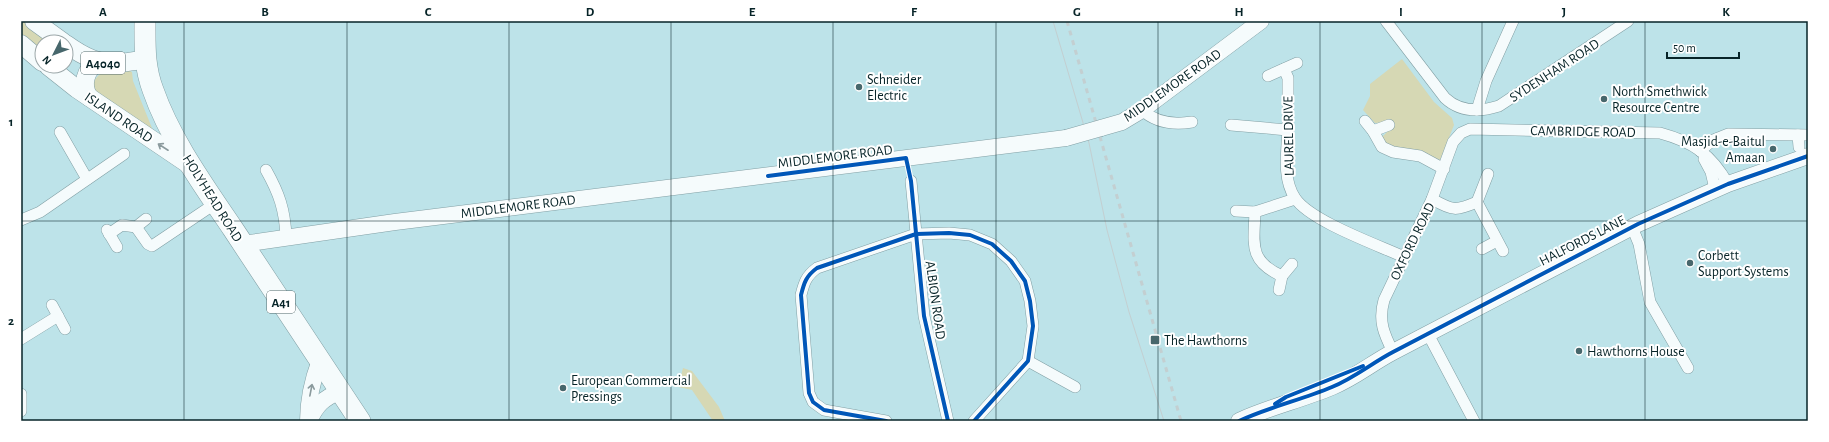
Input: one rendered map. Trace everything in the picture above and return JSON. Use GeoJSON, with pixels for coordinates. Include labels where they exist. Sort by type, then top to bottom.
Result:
{"type":"FeatureCollection","features":[{"type":"Feature","properties":{"kind":"highway","name":"HOLYHEAD ROAD"},"geometry":{"type":"LineString","coordinates":[[145,21],[144,60],[155,96],[168,124],[192,166],[320,360]]}},
{"type":"Feature","properties":{"kind":"highway","name":"A41"},"geometry":{"type":"LineString","coordinates":[[320,360],[360,421]]}},
{"type":"Feature","properties":{"kind":"main road","name":"A4040"},"geometry":{"type":"LineString","coordinates":[[34,21],[52,34]]}},
{"type":"Feature","properties":{"kind":"main road","name":"ISLAND ROAD"},"geometry":{"type":"LineString","coordinates":[[21,44],[34,55]]}},
{"type":"Feature","properties":{"kind":"main road","name":"A4040"},"geometry":{"type":"LineString","coordinates":[[74,49],[98,62],[112,64],[144,60]]}},
{"type":"Feature","properties":{"kind":"main road"},"geometry":{"type":"LineString","coordinates":[[89,97],[85,90],[84,84],[90,68],[98,62]]}},
{"type":"Feature","properties":{"kind":"main road","name":"ISLAND ROAD"},"geometry":{"type":"LineString","coordinates":[[58,74],[89,97],[192,166]]}},
{"type":"Feature","properties":{"kind":"street","name":"MIDDLEMORE ROAD"},"geometry":{"type":"LineString","coordinates":[[243,244],[395,222],[1066,138],[1122,122],[1142,110],[1261,21]]}},
{"type":"Feature","properties":{"kind":"street"},"geometry":{"type":"LineString","coordinates":[[1388,22],[1450,103],[1464,109],[1477,110],[1486,81],[1514,21]]}},
{"type":"Feature","properties":{"kind":"street","name":"SYDENHAM ROAD"},"geometry":{"type":"LineString","coordinates":[[1477,110],[1499,106],[1628,21]]}},
{"type":"Feature","properties":{"kind":"street"},"geometry":{"type":"LineString","coordinates":[[1268,76],[1297,63]]}},
{"type":"Feature","properties":{"kind":"street","name":"LAUREL DRIVE"},"geometry":{"type":"LineString","coordinates":[[1284,69],[1288,78],[1286,167],[1289,184],[1295,199]]}},
{"type":"Feature","properties":{"kind":"street"},"geometry":{"type":"LineString","coordinates":[[1142,110],[1151,118],[1158,121],[1183,123],[1192,122]]}},
{"type":"Feature","properties":{"kind":"street"},"geometry":{"type":"LineString","coordinates":[[1365,121],[1373,131],[1382,147],[1394,152],[1420,156],[1444,169]]}},
{"type":"Feature","properties":{"kind":"street"},"geometry":{"type":"LineString","coordinates":[[1231,125],[1288,130]]}},
{"type":"Feature","properties":{"kind":"street"},"geometry":{"type":"LineString","coordinates":[[1373,131],[1389,125]]}},
{"type":"Feature","properties":{"kind":"street","name":"CAMBRIDGE ROAD"},"geometry":{"type":"LineString","coordinates":[[1461,133],[1470,129],[1660,133],[1681,139],[1693,145],[1700,151],[1714,164],[1721,187]]}},
{"type":"Feature","properties":{"kind":"street"},"geometry":{"type":"LineString","coordinates":[[60,132],[87,179]]}},
{"type":"Feature","properties":{"kind":"street","name":"OXFORD ROAD"},"geometry":{"type":"LineString","coordinates":[[1393,352],[1385,335],[1381,312],[1384,300],[1432,199],[1454,142],[1461,133]]}},
{"type":"Feature","properties":{"kind":"street"},"geometry":{"type":"LineString","coordinates":[[1700,151],[1713,140],[1728,134],[1803,135],[1804,151]]}},
{"type":"Feature","properties":{"kind":"street","name":"HALFORDS LANE"},"geometry":{"type":"LineString","coordinates":[[1239,421],[1351,379],[1374,362],[1632,227],[1804,151]]}},
{"type":"Feature","properties":{"kind":"street"},"geometry":{"type":"LineString","coordinates":[[21,220],[40,212],[124,154]]}},
{"type":"Feature","properties":{"kind":"street"},"geometry":{"type":"LineString","coordinates":[[266,170],[279,194],[285,223],[286,237]]}},
{"type":"Feature","properties":{"kind":"street"},"geometry":{"type":"LineString","coordinates":[[1488,174],[1477,202],[1503,251]]}},
{"type":"Feature","properties":{"kind":"street","name":"ALBION ROAD"},"geometry":{"type":"LineString","coordinates":[[911,181],[924,316],[948,421]]}},
{"type":"Feature","properties":{"kind":"street"},"geometry":{"type":"LineString","coordinates":[[1236,211],[1255,212],[1295,199],[1309,211],[1325,221],[1404,256]]}},
{"type":"Feature","properties":{"kind":"street"},"geometry":{"type":"LineString","coordinates":[[1432,199],[1444,206],[1456,209],[1477,202]]}},
{"type":"Feature","properties":{"kind":"street"},"geometry":{"type":"LineString","coordinates":[[118,247],[108,232],[122,225],[136,227],[148,244],[152,246],[216,203]]}},
{"type":"Feature","properties":{"kind":"street"},"geometry":{"type":"LineString","coordinates":[[1255,212],[1254,244],[1256,254],[1262,263],[1271,271],[1282,276]]}},
{"type":"Feature","properties":{"kind":"street"},"geometry":{"type":"LineString","coordinates":[[136,227],[146,219]]}},
{"type":"Feature","properties":{"kind":"street"},"geometry":{"type":"LineString","coordinates":[[1632,227],[1639,244],[1650,302],[1688,368]]}},
{"type":"Feature","properties":{"kind":"street"},"geometry":{"type":"LineString","coordinates":[[886,421],[851,418],[824,410],[813,402],[808,393],[801,295],[804,283],[809,274],[817,268],[916,234],[949,233],[970,235],[992,244],[1011,261],[1025,281],[1030,301],[1033,326],[1028,361],[974,421]]}},
{"type":"Feature","properties":{"kind":"street"},"geometry":{"type":"LineString","coordinates":[[1482,249],[1497,241]]}},
{"type":"Feature","properties":{"kind":"street"},"geometry":{"type":"LineString","coordinates":[[1279,290],[1282,276],[1292,264]]}},
{"type":"Feature","properties":{"kind":"street"},"geometry":{"type":"LineString","coordinates":[[52,305],[65,329]]}},
{"type":"Feature","properties":{"kind":"street"},"geometry":{"type":"LineString","coordinates":[[21,338],[58,316]]}},
{"type":"Feature","properties":{"kind":"street"},"geometry":{"type":"LineString","coordinates":[[1428,334],[1474,421]]}},
{"type":"Feature","properties":{"kind":"street"},"geometry":{"type":"LineString","coordinates":[[308,421],[308,403],[311,387],[320,360]]}},
{"type":"Feature","properties":{"kind":"street"},"geometry":{"type":"LineString","coordinates":[[1028,361],[1075,387]]}},
{"type":"Feature","properties":{"kind":"street"},"geometry":{"type":"LineString","coordinates":[[308,421],[317,406],[324,400],[340,391]]}},
{"type":"Feature","properties":{"kind":"street"},"geometry":{"type":"LineString","coordinates":[[21,394],[21,411]]}},
{"type":"Feature","properties":{"kind":"green space"},"geometry":{"type":"Polygon","coordinates":[[[21,21],[25,21],[38,34],[34,34],[34,49],[21,38],[21,21]]]}},
{"type":"Feature","properties":{"kind":"green space"},"geometry":{"type":"Polygon","coordinates":[[[1402,59],[1434,102],[1452,118],[1454,125],[1440,160],[1408,149],[1398,150],[1385,143],[1381,138],[1390,129],[1388,122],[1375,123],[1363,110],[1370,96],[1370,84],[1402,59]]]}},
{"type":"Feature","properties":{"kind":"green space"},"geometry":{"type":"Polygon","coordinates":[[[126,69],[132,72],[133,81],[154,133],[96,94],[93,83],[99,75],[106,71],[126,69]]]}},
{"type":"Feature","properties":{"kind":"green space"},"geometry":{"type":"Polygon","coordinates":[[[683,368],[692,371],[719,407],[725,421],[713,421],[692,390],[678,387],[683,368]]]}},
{"type":"Feature","properties":{"kind":"tram line"},"geometry":{"type":"LineString","coordinates":[[1053,21],[1089,143],[1107,230],[1129,312],[1164,421]]}},
{"type":"Feature","properties":{"kind":"railway"},"geometry":{"type":"LineString","coordinates":[[1067,21],[1181,421]]}},
{"type":"Feature","properties":{"kind":"cycle path"},"geometry":{"type":"LineString","coordinates":[[1239,421],[1320,392],[1340,383],[1393,352],[1638,224],[1728,184],[1808,156]]}},
{"type":"Feature","properties":{"kind":"cycle path"},"geometry":{"type":"LineString","coordinates":[[768,176],[906,158],[911,181],[924,316],[948,421]]}},
{"type":"Feature","properties":{"kind":"cycle path"},"geometry":{"type":"LineString","coordinates":[[886,421],[824,410],[813,402],[809,393],[801,295],[803,287],[808,277],[817,268],[916,234],[949,233],[970,235],[992,244],[1011,261],[1025,281],[1030,301],[1033,326],[1028,361],[974,421]]}},
{"type":"Feature","properties":{"kind":"cycle path"},"geometry":{"type":"LineString","coordinates":[[1275,404],[1286,397],[1363,366]]}},
{"type":"Feature","properties":{"kind":"place","name":"Schneider Electric"},"geometry":{"type":"Point","coordinates":[859,87]}},
{"type":"Feature","properties":{"kind":"place","name":"North Smethwick Resource Centre"},"geometry":{"type":"Point","coordinates":[1604,99]}},
{"type":"Feature","properties":{"kind":"place","name":"Masjid-e-Baitul Amaan"},"geometry":{"type":"Point","coordinates":[1773,149]}},
{"type":"Feature","properties":{"kind":"place","name":"Corbett Support Systems"},"geometry":{"type":"Point","coordinates":[1690,263]}},
{"type":"Feature","properties":{"kind":"place","name":"The Hawthorns"},"geometry":{"type":"Point","coordinates":[1155,340]}},
{"type":"Feature","properties":{"kind":"place","name":"Hawthorns House"},"geometry":{"type":"Point","coordinates":[1579,351]}},
{"type":"Feature","properties":{"kind":"place","name":"European Commercial Pressings"},"geometry":{"type":"Point","coordinates":[563,388]}}]}
